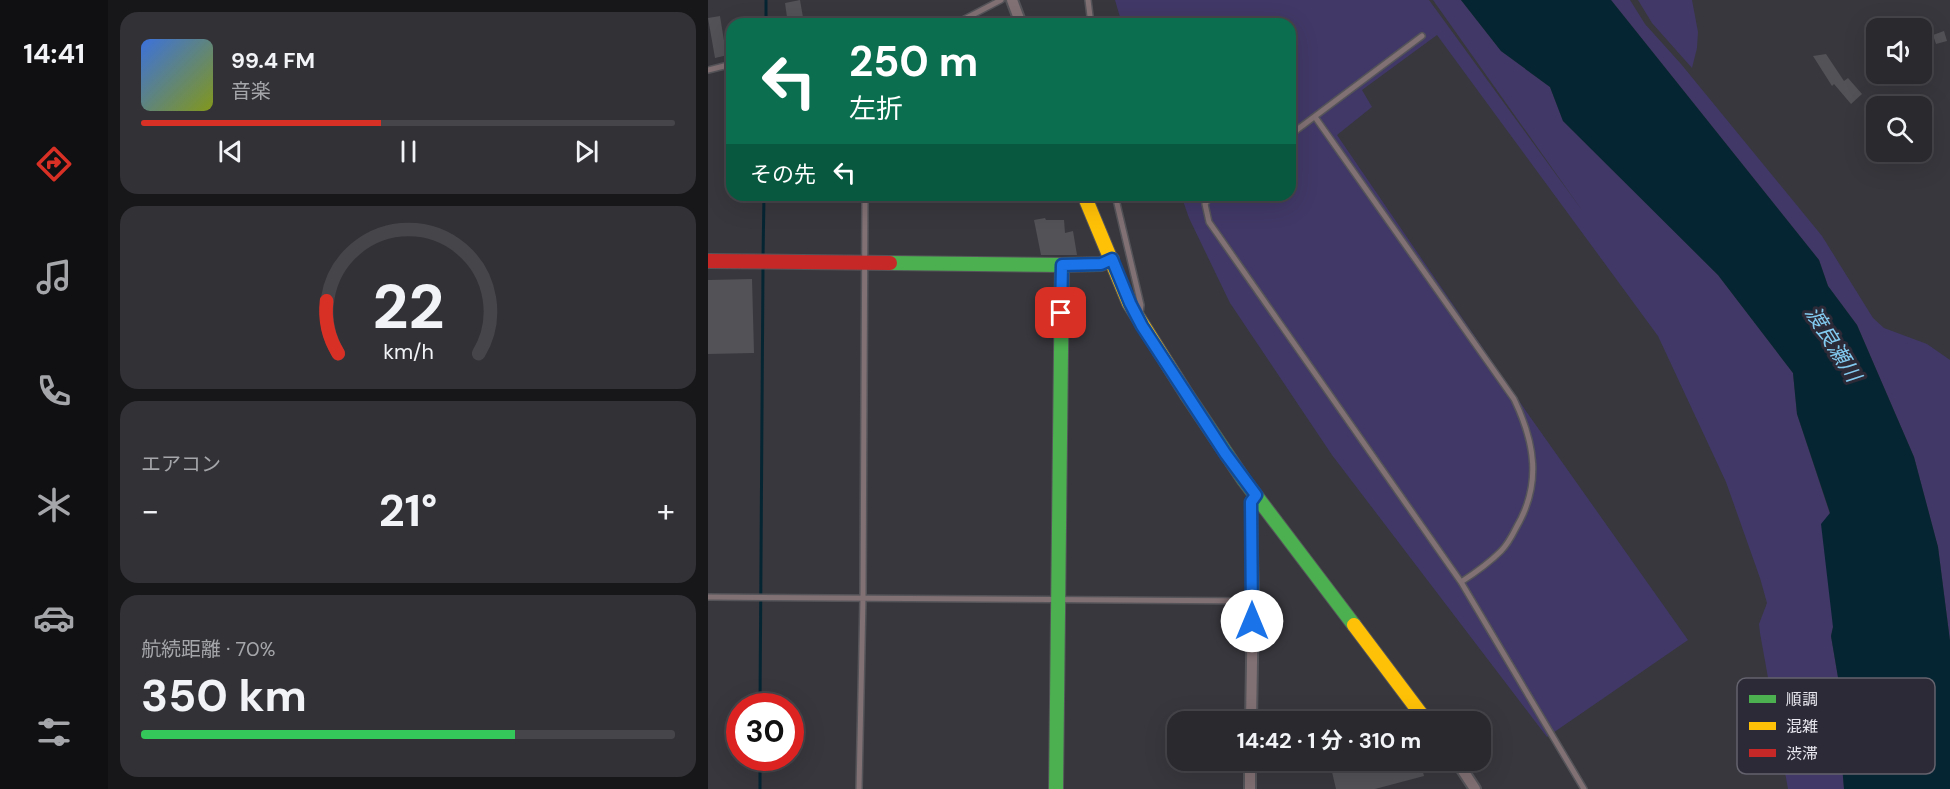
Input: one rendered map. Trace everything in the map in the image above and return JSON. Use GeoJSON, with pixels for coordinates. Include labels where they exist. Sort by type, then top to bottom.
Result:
{"type":"FeatureCollection","features":[{"type":"Feature","properties":{"kind":"street"},"geometry":{"type":"LineString","coordinates":[[1012,0],[1019,18]]}},
{"type":"Feature","properties":{"kind":"street"},"geometry":{"type":"LineString","coordinates":[[1087,201],[1130,303],[1225,453],[1419,711]]}},
{"type":"Feature","properties":{"kind":"street"},"geometry":{"type":"LineString","coordinates":[[708,261],[1062,265],[1101,264],[1112,259]]}},
{"type":"Feature","properties":{"kind":"street"},"geometry":{"type":"LineString","coordinates":[[1056,789],[1062,265]]}},
{"type":"Feature","properties":{"kind":"street"},"geometry":{"type":"LineString","coordinates":[[1251,711],[1253,601],[1251,502],[1256,495]]}},
{"type":"Feature","properties":{"kind":"street"},"geometry":{"type":"LineString","coordinates":[[1250,771],[1250,789]]}},
{"type":"Feature","properties":{"kind":"street"},"geometry":{"type":"LineString","coordinates":[[1463,771],[1475,789]]}},
{"type":"Feature","properties":{"kind":"lane"},"geometry":{"type":"LineString","coordinates":[[966,18],[1001,0]]}},
{"type":"Feature","properties":{"kind":"lane"},"geometry":{"type":"LineString","coordinates":[[1088,0],[1090,18]]}},
{"type":"Feature","properties":{"kind":"lane"},"geometry":{"type":"LineString","coordinates":[[1296,131],[1422,36]]}},
{"type":"Feature","properties":{"kind":"lane"},"geometry":{"type":"LineString","coordinates":[[708,70],[726,66]]}},
{"type":"Feature","properties":{"kind":"lane"},"geometry":{"type":"LineString","coordinates":[[1315,117],[1514,399],[1529,433],[1533,455],[1533,477],[1524,515],[1503,550],[1461,582]]}},
{"type":"Feature","properties":{"kind":"lane"},"geometry":{"type":"LineString","coordinates":[[859,789],[863,598],[865,201]]}},
{"type":"Feature","properties":{"kind":"lane"},"geometry":{"type":"LineString","coordinates":[[1116,201],[1141,304],[1140,321]]}},
{"type":"Feature","properties":{"kind":"lane"},"geometry":{"type":"LineString","coordinates":[[1207,201],[1205,204],[1209,222],[1461,582],[1584,789]]}},
{"type":"Feature","properties":{"kind":"lane"},"geometry":{"type":"LineString","coordinates":[[708,597],[1253,601]]}},
{"type":"Feature","properties":{"kind":"shaded area"},"geometry":{"type":"Polygon","coordinates":[[[1115,0],[1429,0],[1584,213],[1433,0],[1461,0],[1501,51],[1550,87],[1563,121],[1718,275],[1793,373],[1797,414],[1830,514],[1833,627],[1831,636],[1838,678],[1768,678],[1759,624],[1767,603],[1760,578],[1726,482],[1658,336],[1437,35],[1362,90],[1372,107],[1337,135],[1528,414],[1688,640],[1547,737],[1332,455],[1230,303],[1189,218],[1183,201],[1296,201],[1296,18],[1120,18],[1115,0]]]}},
{"type":"Feature","properties":{"kind":"shaded area"},"geometry":{"type":"Polygon","coordinates":[[[1611,0],[1630,0],[1645,24],[1681,64],[1822,236],[1873,318],[1884,328],[1927,344],[1950,360],[1950,641],[1938,547],[1914,457],[1857,325],[1828,286],[1819,260],[1611,0]]]}},
{"type":"Feature","properties":{"kind":"shaded area"},"geometry":{"type":"Polygon","coordinates":[[[1638,0],[1692,0],[1698,32],[1692,68],[1652,23],[1638,0]]]}},
{"type":"Feature","properties":{"kind":"shaded area"},"geometry":{"type":"Polygon","coordinates":[[[1785,774],[1843,774],[1844,789],[1788,789],[1785,774]]]}},
{"type":"Feature","properties":{"kind":"water","name":"渡良瀬川"},"geometry":{"type":"Polygon","coordinates":[[[1461,0],[1611,0],[1819,260],[1828,286],[1857,325],[1914,457],[1938,547],[1950,641],[1950,789],[1844,789],[1843,774],[1935,774],[1935,678],[1838,678],[1831,636],[1833,627],[1821,524],[1830,513],[1797,414],[1793,373],[1718,275],[1563,121],[1550,87],[1501,51],[1461,0]]]}},
{"type":"Feature","properties":{"kind":"building"},"geometry":{"type":"Polygon","coordinates":[[[800,0],[803,18],[787,18],[785,3],[800,0]]]}},
{"type":"Feature","properties":{"kind":"building"},"geometry":{"type":"Polygon","coordinates":[[[720,16],[726,55],[715,58],[708,18],[720,16]]]}},
{"type":"Feature","properties":{"kind":"building"},"geometry":{"type":"Polygon","coordinates":[[[1944,31],[1947,41],[1936,44],[1933,35],[1944,31]]]}},
{"type":"Feature","properties":{"kind":"building"},"geometry":{"type":"Polygon","coordinates":[[[1826,54],[1844,81],[1848,78],[1862,94],[1851,104],[1834,84],[1832,86],[1813,56],[1826,54]]]}},
{"type":"Feature","properties":{"kind":"building"},"geometry":{"type":"Polygon","coordinates":[[[1045,218],[1046,220],[1064,220],[1065,233],[1073,231],[1077,255],[1041,255],[1034,220],[1045,218]]]}},
{"type":"Feature","properties":{"kind":"building"},"geometry":{"type":"Polygon","coordinates":[[[752,279],[754,353],[708,354],[708,280],[752,279]]]}},
{"type":"Feature","properties":{"kind":"building"},"geometry":{"type":"Polygon","coordinates":[[[1423,771],[1424,776],[1375,789],[1336,789],[1332,772],[1423,771]]]}},
{"type":"Feature","properties":{"kind":"waterway"},"geometry":{"type":"LineString","coordinates":[[766,0],[766,18]]}},
{"type":"Feature","properties":{"kind":"waterway"},"geometry":{"type":"LineString","coordinates":[[763,258],[764,201]]}},
{"type":"Feature","properties":{"kind":"waterway"},"geometry":{"type":"LineString","coordinates":[[760,693],[763,267]]}},
{"type":"Feature","properties":{"kind":"waterway"},"geometry":{"type":"LineString","coordinates":[[760,771],[760,789]]}},
{"type":"Feature","properties":{"kind":"traffic: fast"},"geometry":{"type":"LineString","coordinates":[[890,263],[1062,265],[1101,264],[1112,259]]}},
{"type":"Feature","properties":{"kind":"traffic: fast"},"geometry":{"type":"LineString","coordinates":[[1056,789],[1062,265]]}},
{"type":"Feature","properties":{"kind":"traffic: fast"},"geometry":{"type":"LineString","coordinates":[[1187,395],[1244,480],[1354,625]]}},
{"type":"Feature","properties":{"kind":"traffic: slow"},"geometry":{"type":"LineString","coordinates":[[1086,201],[1129,303],[1187,395]]}},
{"type":"Feature","properties":{"kind":"traffic: slow"},"geometry":{"type":"LineString","coordinates":[[1354,625],[1419,711]]}},
{"type":"Feature","properties":{"kind":"traffic: jam"},"geometry":{"type":"LineString","coordinates":[[708,261],[890,263]]}},
{"type":"Feature","properties":{"kind":"route"},"geometry":{"type":"LineString","coordinates":[[1061,313],[1062,265],[1101,264],[1112,259],[1142,326],[1225,453],[1256,495],[1251,502],[1252,621]]}}]}
